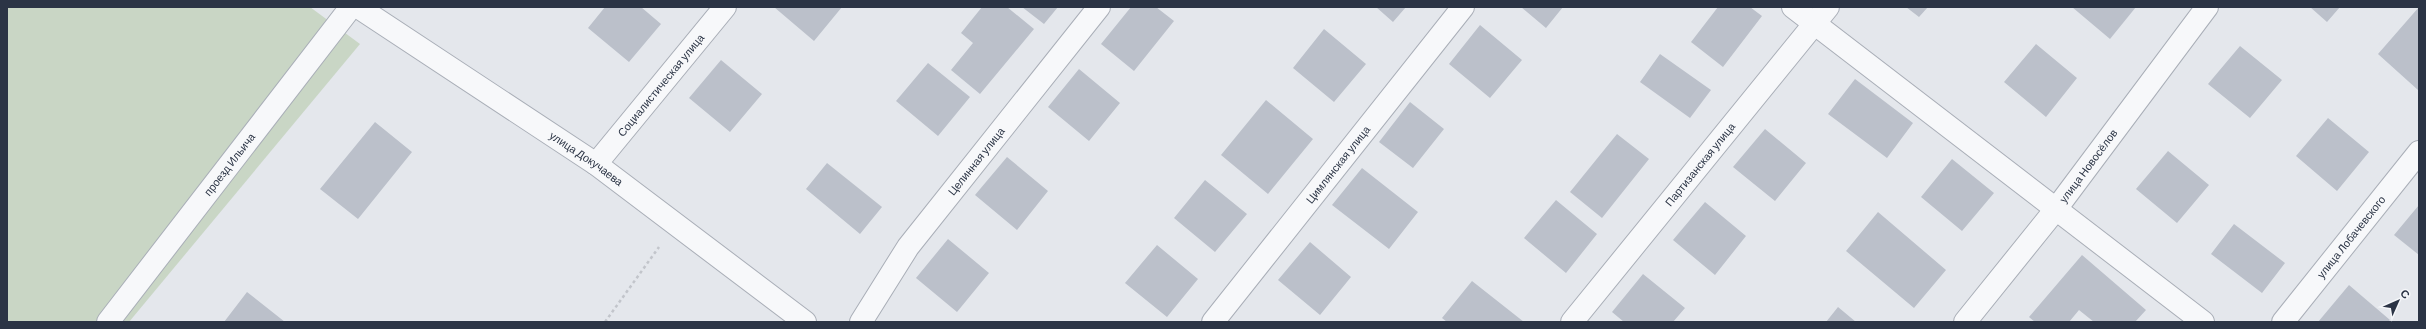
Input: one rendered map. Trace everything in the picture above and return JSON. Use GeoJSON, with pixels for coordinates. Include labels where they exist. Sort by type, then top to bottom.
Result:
{"type":"FeatureCollection","features":[{"type":"Feature","properties":{"kind":"street","name":"проезд Ильича"},"geometry":{"type":"LineString","coordinates":[[108,322],[351,7]]}},
{"type":"Feature","properties":{"kind":"street","name":"улица Докучаева"},"geometry":{"type":"LineString","coordinates":[[358,7],[596,164],[805,322]]}},
{"type":"Feature","properties":{"kind":"street","name":"Социалистическая улица"},"geometry":{"type":"LineString","coordinates":[[596,164],[725,7]]}},
{"type":"Feature","properties":{"kind":"street","name":"Целинная улица"},"geometry":{"type":"LineString","coordinates":[[861,322],[908,247],[1099,7]]}},
{"type":"Feature","properties":{"kind":"street","name":"Цимлянская улица"},"geometry":{"type":"LineString","coordinates":[[1213,322],[1463,7]]}},
{"type":"Feature","properties":{"kind":"street"},"geometry":{"type":"LineString","coordinates":[[1793,7],[2203,322]]}},
{"type":"Feature","properties":{"kind":"street","name":"Партизанская улица"},"geometry":{"type":"LineString","coordinates":[[1572,322],[1828,7]]}},
{"type":"Feature","properties":{"kind":"street","name":"улица Новосёлов"},"geometry":{"type":"LineString","coordinates":[[1965,322],[2056,209],[2207,7]]}},
{"type":"Feature","properties":{"kind":"street","name":"улица Лобачевского"},"geometry":{"type":"LineString","coordinates":[[2283,322],[2419,152]]}},
{"type":"Feature","properties":{"kind":"path"},"geometry":{"type":"LineString","coordinates":[[605,322],[676,224]]}},
{"type":"Feature","properties":{"kind":"green space"},"geometry":{"type":"Polygon","coordinates":[[[7,7],[310,7],[360,44],[129,322],[7,322],[7,7]]]}},
{"type":"Feature","properties":{"kind":"building"},"geometry":{"type":"Polygon","coordinates":[[[605,7],[641,7],[661,24],[629,62],[588,28],[605,7]]]}},
{"type":"Feature","properties":{"kind":"building"},"geometry":{"type":"Polygon","coordinates":[[[774,7],[842,7],[814,41],[774,7]]]}},
{"type":"Feature","properties":{"kind":"building"},"geometry":{"type":"Polygon","coordinates":[[[982,7],[1007,7],[1034,29],[980,94],[951,70],[973,43],[961,33],[982,7]]]}},
{"type":"Feature","properties":{"kind":"building"},"geometry":{"type":"Polygon","coordinates":[[[1022,7],[1058,7],[1044,24],[1022,7]]]}},
{"type":"Feature","properties":{"kind":"building"},"geometry":{"type":"Polygon","coordinates":[[[1131,7],[1156,7],[1174,21],[1134,71],[1101,44],[1131,7]]]}},
{"type":"Feature","properties":{"kind":"building"},"geometry":{"type":"Polygon","coordinates":[[[1376,7],[1406,7],[1393,22],[1376,7]]]}},
{"type":"Feature","properties":{"kind":"building"},"geometry":{"type":"Polygon","coordinates":[[[1521,7],[1563,7],[1546,28],[1521,7]]]}},
{"type":"Feature","properties":{"kind":"building"},"geometry":{"type":"Polygon","coordinates":[[[1718,7],[1750,7],[1762,16],[1723,67],[1691,42],[1718,7]]]}},
{"type":"Feature","properties":{"kind":"building"},"geometry":{"type":"Polygon","coordinates":[[[1906,7],[1928,7],[1919,17],[1906,7]]]}},
{"type":"Feature","properties":{"kind":"building"},"geometry":{"type":"Polygon","coordinates":[[[2072,7],[2136,7],[2110,39],[2072,7]]]}},
{"type":"Feature","properties":{"kind":"building"},"geometry":{"type":"Polygon","coordinates":[[[2310,7],[2340,7],[2327,22],[2310,7]]]}},
{"type":"Feature","properties":{"kind":"building"},"geometry":{"type":"Polygon","coordinates":[[[2419,7],[2419,89],[2418,90],[2378,54],[2419,7]]]}},
{"type":"Feature","properties":{"kind":"building"},"geometry":{"type":"Polygon","coordinates":[[[1480,25],[1522,60],[1490,98],[1449,64],[1480,25]]]}},
{"type":"Feature","properties":{"kind":"building"},"geometry":{"type":"Polygon","coordinates":[[[1324,29],[1366,64],[1334,102],[1293,68],[1324,29]]]}},
{"type":"Feature","properties":{"kind":"building"},"geometry":{"type":"Polygon","coordinates":[[[2036,44],[2077,78],[2046,117],[2004,82],[2036,44]]]}},
{"type":"Feature","properties":{"kind":"building"},"geometry":{"type":"Polygon","coordinates":[[[2240,46],[2282,80],[2250,118],[2208,84],[2240,46]]]}},
{"type":"Feature","properties":{"kind":"building"},"geometry":{"type":"Polygon","coordinates":[[[1660,54],[1711,90],[1690,118],[1640,82],[1660,54]]]}},
{"type":"Feature","properties":{"kind":"building"},"geometry":{"type":"Polygon","coordinates":[[[721,60],[762,94],[730,132],[689,98],[721,60]]]}},
{"type":"Feature","properties":{"kind":"building"},"geometry":{"type":"Polygon","coordinates":[[[928,63],[970,97],[938,136],[896,101],[928,63]]]}},
{"type":"Feature","properties":{"kind":"building"},"geometry":{"type":"Polygon","coordinates":[[[1079,69],[1120,103],[1089,141],[1048,107],[1079,69]]]}},
{"type":"Feature","properties":{"kind":"building"},"geometry":{"type":"Polygon","coordinates":[[[1855,79],[1913,123],[1887,158],[1828,114],[1855,79]]]}},
{"type":"Feature","properties":{"kind":"building"},"geometry":{"type":"Polygon","coordinates":[[[1266,100],[1313,139],[1268,194],[1221,155],[1266,100]]]}},
{"type":"Feature","properties":{"kind":"building"},"geometry":{"type":"Polygon","coordinates":[[[1410,102],[1444,129],[1413,168],[1379,142],[1410,102]]]}},
{"type":"Feature","properties":{"kind":"building"},"geometry":{"type":"Polygon","coordinates":[[[2328,118],[2369,152],[2337,191],[2296,156],[2328,118]]]}},
{"type":"Feature","properties":{"kind":"building"},"geometry":{"type":"Polygon","coordinates":[[[375,122],[412,152],[358,219],[320,189],[375,122]]]}},
{"type":"Feature","properties":{"kind":"building"},"geometry":{"type":"Polygon","coordinates":[[[1765,129],[1806,163],[1775,201],[1733,167],[1765,129]]]}},
{"type":"Feature","properties":{"kind":"building"},"geometry":{"type":"Polygon","coordinates":[[[1617,134],[1649,159],[1602,218],[1570,192],[1617,134]]]}},
{"type":"Feature","properties":{"kind":"building"},"geometry":{"type":"Polygon","coordinates":[[[2168,151],[2209,185],[2177,223],[2136,189],[2168,151]]]}},
{"type":"Feature","properties":{"kind":"building"},"geometry":{"type":"Polygon","coordinates":[[[1007,157],[1048,191],[1017,230],[975,195],[1007,157]]]}},
{"type":"Feature","properties":{"kind":"building"},"geometry":{"type":"Polygon","coordinates":[[[1952,159],[1994,193],[1962,231],[1921,197],[1952,159]]]}},
{"type":"Feature","properties":{"kind":"building"},"geometry":{"type":"Polygon","coordinates":[[[827,163],[882,207],[860,234],[806,189],[827,163]]]}},
{"type":"Feature","properties":{"kind":"building"},"geometry":{"type":"Polygon","coordinates":[[[1362,168],[1418,212],[1389,249],[1332,205],[1362,168]]]}},
{"type":"Feature","properties":{"kind":"building"},"geometry":{"type":"Polygon","coordinates":[[[1205,180],[1247,214],[1215,252],[1174,218],[1205,180]]]}},
{"type":"Feature","properties":{"kind":"building"},"geometry":{"type":"Polygon","coordinates":[[[1556,200],[1597,234],[1566,273],[1524,238],[1556,200]]]}},
{"type":"Feature","properties":{"kind":"building"},"geometry":{"type":"Polygon","coordinates":[[[1705,202],[1746,236],[1715,275],[1673,240],[1705,202]]]}},
{"type":"Feature","properties":{"kind":"building"},"geometry":{"type":"Polygon","coordinates":[[[2419,205],[2419,255],[2394,235],[2419,205]]]}},
{"type":"Feature","properties":{"kind":"building"},"geometry":{"type":"Polygon","coordinates":[[[1878,212],[1946,270],[1914,308],[1846,251],[1878,212]]]}},
{"type":"Feature","properties":{"kind":"building"},"geometry":{"type":"Polygon","coordinates":[[[2234,224],[2285,263],[2262,293],[2211,254],[2234,224]]]}},
{"type":"Feature","properties":{"kind":"building"},"geometry":{"type":"Polygon","coordinates":[[[948,239],[989,273],[957,312],[916,278],[948,239]]]}},
{"type":"Feature","properties":{"kind":"building"},"geometry":{"type":"Polygon","coordinates":[[[1310,242],[1351,277],[1320,315],[1278,280],[1310,242]]]}},
{"type":"Feature","properties":{"kind":"building"},"geometry":{"type":"Polygon","coordinates":[[[1157,245],[1198,279],[1167,317],[1125,283],[1157,245]]]}},
{"type":"Feature","properties":{"kind":"building"},"geometry":{"type":"Polygon","coordinates":[[[2082,255],[2146,310],[2135,322],[2094,322],[2079,310],[2069,322],[2035,322],[2029,317],[2082,255]]]}},
{"type":"Feature","properties":{"kind":"building"},"geometry":{"type":"Polygon","coordinates":[[[1643,274],[1685,308],[1673,322],[1624,322],[1612,312],[1643,274]]]}},
{"type":"Feature","properties":{"kind":"building"},"geometry":{"type":"Polygon","coordinates":[[[1472,281],[1524,322],[1447,322],[1442,318],[1472,281]]]}},
{"type":"Feature","properties":{"kind":"building"},"geometry":{"type":"Polygon","coordinates":[[[2349,285],[2390,320],[2388,322],[2318,322],[2349,285]]]}},
{"type":"Feature","properties":{"kind":"building"},"geometry":{"type":"Polygon","coordinates":[[[247,292],[285,322],[224,322],[247,292]]]}},
{"type":"Feature","properties":{"kind":"building"},"geometry":{"type":"Polygon","coordinates":[[[1838,307],[1856,322],[1826,322],[1838,307]]]}}]}
